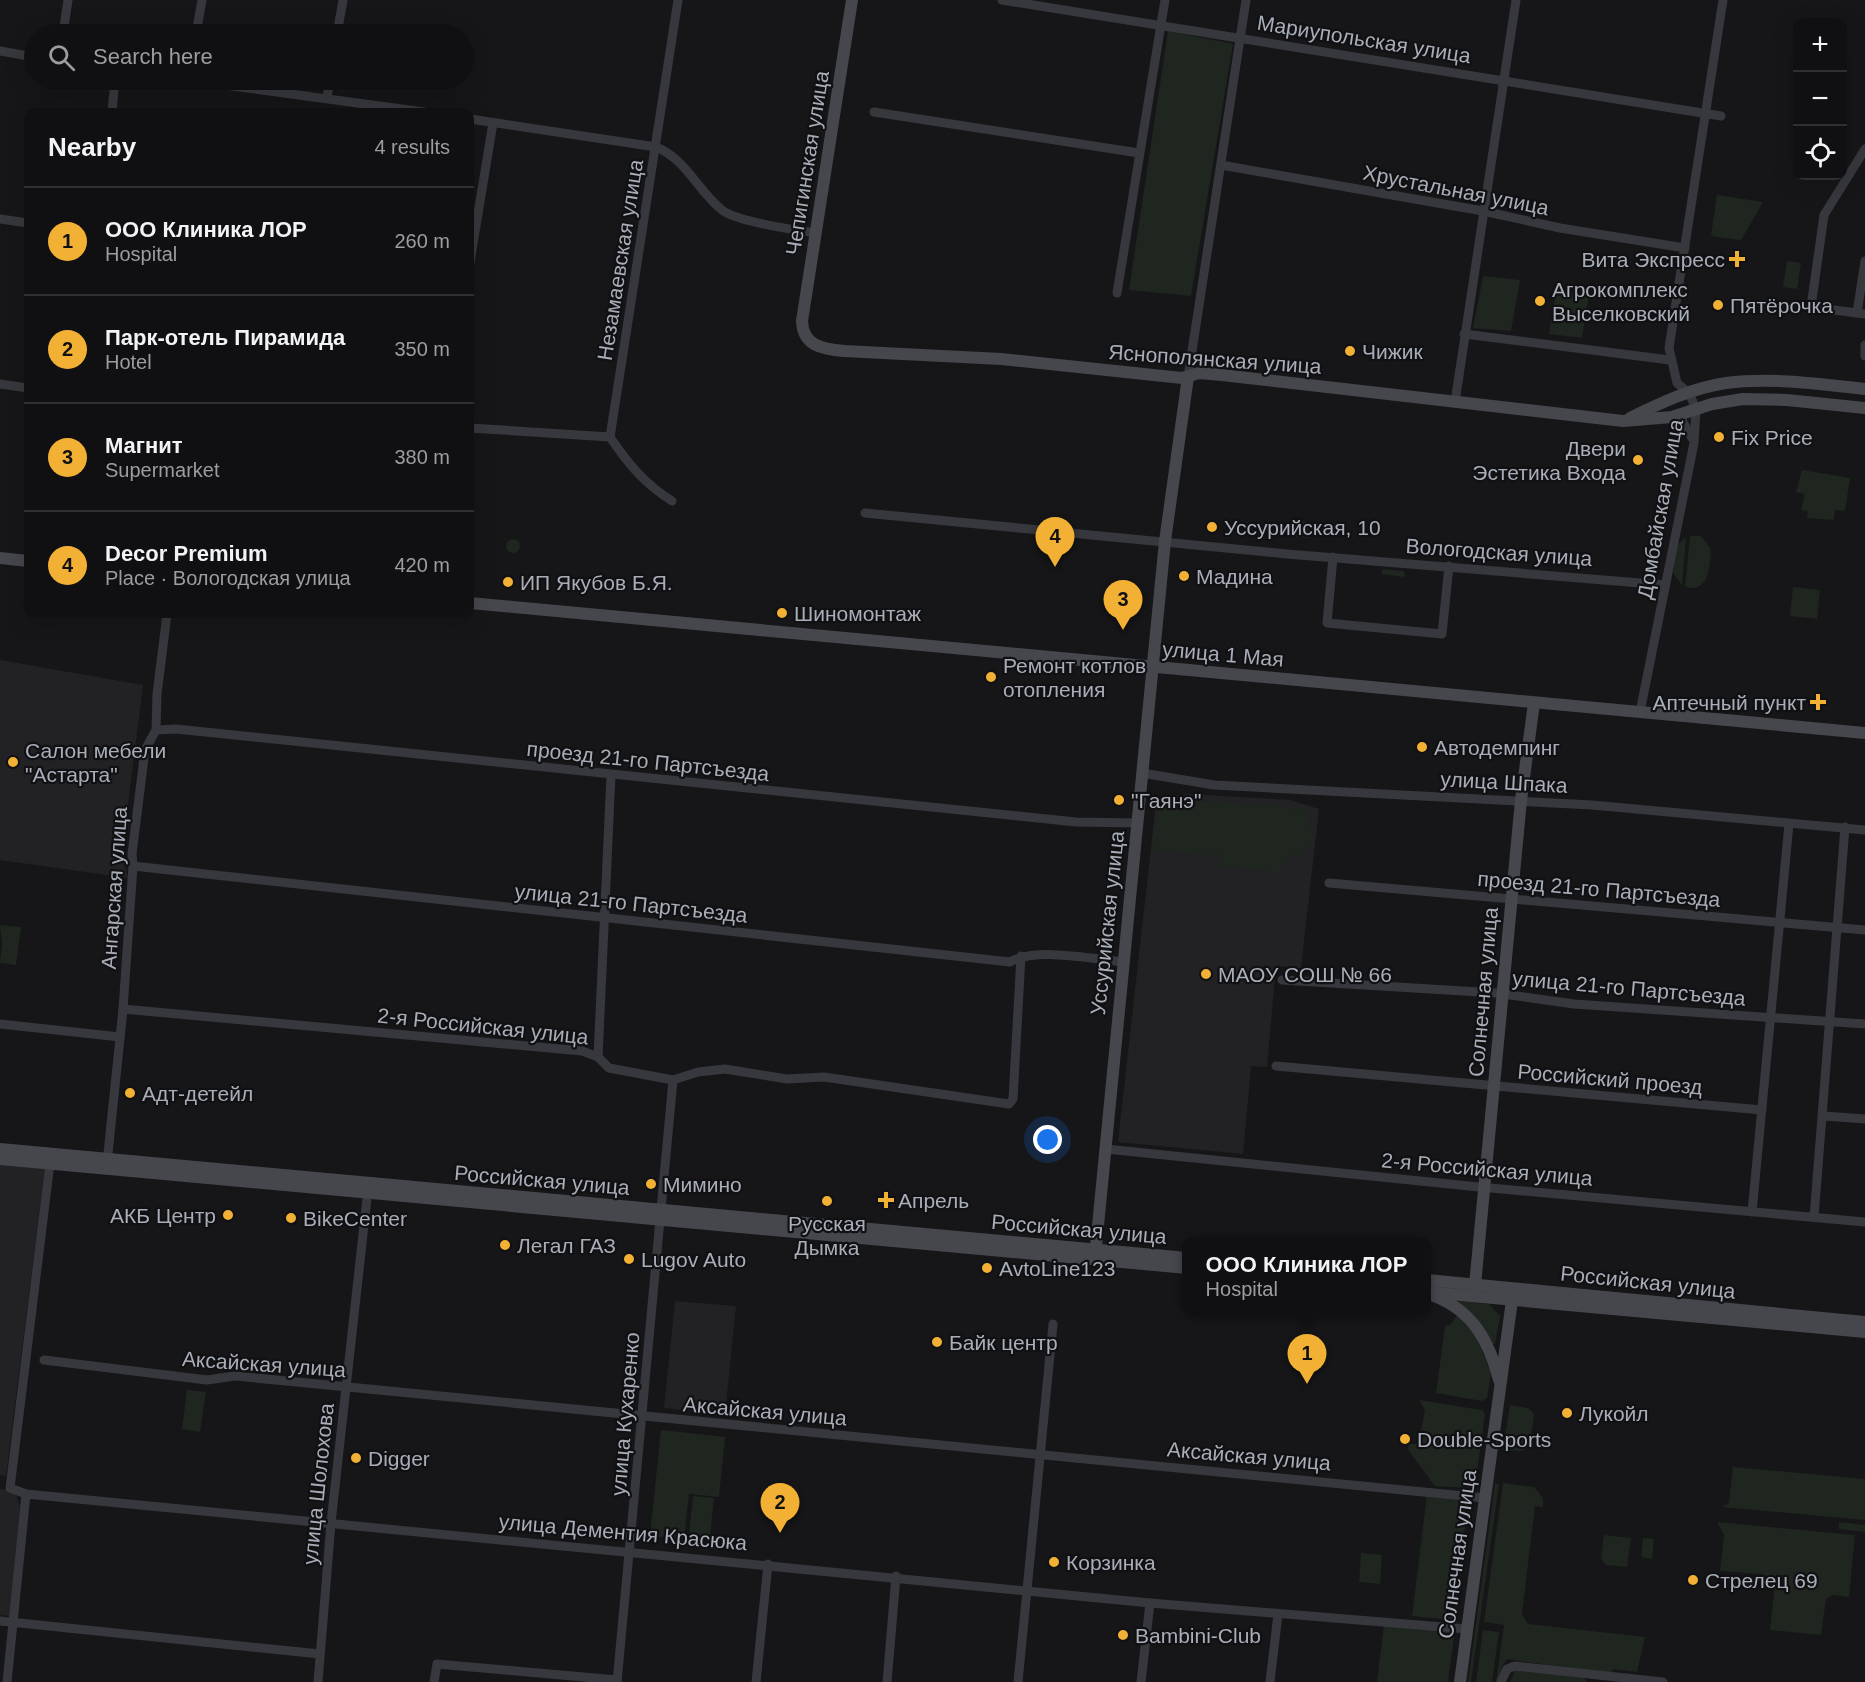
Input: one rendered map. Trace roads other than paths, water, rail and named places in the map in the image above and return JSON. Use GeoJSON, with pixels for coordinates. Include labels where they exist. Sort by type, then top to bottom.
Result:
{"type":"FeatureCollection","features":[{"type":"Feature","properties":{"kind":"street"},"geometry":{"type":"LineString","coordinates":[[64,24],[68,0]]}},
{"type":"Feature","properties":{"kind":"street"},"geometry":{"type":"LineString","coordinates":[[198,24],[202,0]]}},
{"type":"Feature","properties":{"kind":"street"},"geometry":{"type":"LineString","coordinates":[[339,24],[343,0]]}},
{"type":"Feature","properties":{"kind":"street","name":"Незамаевская улица"},"geometry":{"type":"LineString","coordinates":[[610,436],[678,0]]}},
{"type":"Feature","properties":{"kind":"street","name":"Чепигинская улица"},"geometry":{"type":"LineString","coordinates":[[803,333],[852,0]]}},
{"type":"Feature","properties":{"kind":"street","name":"Мариупольская улица"},"geometry":{"type":"LineString","coordinates":[[1002,0],[1721,116]]}},
{"type":"Feature","properties":{"kind":"street"},"geometry":{"type":"LineString","coordinates":[[1117,292],[1165,0]]}},
{"type":"Feature","properties":{"kind":"street"},"geometry":{"type":"LineString","coordinates":[[1188,376],[1246,0]]}},
{"type":"Feature","properties":{"kind":"street"},"geometry":{"type":"LineString","coordinates":[[1455,402],[1516,0]]}},
{"type":"Feature","properties":{"kind":"street","name":"Домбайская улица"},"geometry":{"type":"LineString","coordinates":[[1640,712],[1694,443],[1696,409],[1689,393],[1677,383],[1669,348],[1723,0]]}},
{"type":"Feature","properties":{"kind":"street"},"geometry":{"type":"LineString","coordinates":[[0,51],[24,55]]}},
{"type":"Feature","properties":{"kind":"street"},"geometry":{"type":"LineString","coordinates":[[112,108],[114,90]]}},
{"type":"Feature","properties":{"kind":"street"},"geometry":{"type":"LineString","coordinates":[[270,90],[398,108]]}},
{"type":"Feature","properties":{"kind":"street"},"geometry":{"type":"LineString","coordinates":[[327,97],[328,90]]}},
{"type":"Feature","properties":{"kind":"street"},"geometry":{"type":"LineString","coordinates":[[874,111],[1139,153]]}},
{"type":"Feature","properties":{"kind":"street"},"geometry":{"type":"LineString","coordinates":[[474,120],[656,147],[680,161],[710,199],[724,212],[741,218],[816,233]]}},
{"type":"Feature","properties":{"kind":"street"},"geometry":{"type":"LineString","coordinates":[[474,238],[493,123]]}},
{"type":"Feature","properties":{"kind":"street"},"geometry":{"type":"LineString","coordinates":[[1865,149],[1824,215],[1811,307],[1861,314],[1865,261]]}},
{"type":"Feature","properties":{"kind":"street","name":"Хрустальная улица"},"geometry":{"type":"LineString","coordinates":[[1221,165],[1483,211],[1560,228],[1685,248]]}},
{"type":"Feature","properties":{"kind":"street"},"geometry":{"type":"LineString","coordinates":[[0,219],[24,223]]}},
{"type":"Feature","properties":{"kind":"street","name":"Яснополянская улица"},"geometry":{"type":"LineString","coordinates":[[803,333],[810,343],[819,348],[840,351],[1001,359],[1182,378],[1199,373],[1222,375],[1623,421],[1672,417],[1696,409],[1743,399],[1786,399],[1865,408]]}},
{"type":"Feature","properties":{"kind":"street"},"geometry":{"type":"LineString","coordinates":[[1464,334],[1670,360]]}},
{"type":"Feature","properties":{"kind":"street"},"geometry":{"type":"LineString","coordinates":[[1865,345],[1865,356]]}},
{"type":"Feature","properties":{"kind":"street","name":"Уссурийская улица"},"geometry":{"type":"LineString","coordinates":[[1095,1255],[1165,541],[1188,376]]}},
{"type":"Feature","properties":{"kind":"street"},"geometry":{"type":"LineString","coordinates":[[1623,421],[1662,401],[1723,383],[1788,383],[1865,389]]}},
{"type":"Feature","properties":{"kind":"street"},"geometry":{"type":"LineString","coordinates":[[1786,399],[1788,383]]}},
{"type":"Feature","properties":{"kind":"street"},"geometry":{"type":"LineString","coordinates":[[0,384],[24,387]]}},
{"type":"Feature","properties":{"kind":"street"},"geometry":{"type":"LineString","coordinates":[[1672,417],[1690,430],[1694,443]]}},
{"type":"Feature","properties":{"kind":"street"},"geometry":{"type":"LineString","coordinates":[[474,428],[610,436],[627,464],[649,487],[672,501]]}},
{"type":"Feature","properties":{"kind":"street","name":"Вологодская улица"},"geometry":{"type":"LineString","coordinates":[[865,513],[1333,557],[1665,585]]}},
{"type":"Feature","properties":{"kind":"street"},"geometry":{"type":"LineString","coordinates":[[1333,557],[1327,623],[1442,634],[1449,566]]}},
{"type":"Feature","properties":{"kind":"street"},"geometry":{"type":"LineString","coordinates":[[0,558],[24,561]]}},
{"type":"Feature","properties":{"kind":"street","name":"улица 1 Мая"},"geometry":{"type":"LineString","coordinates":[[474,603],[1865,733]]}},
{"type":"Feature","properties":{"kind":"street","name":"Ангарская улица"},"geometry":{"type":"LineString","coordinates":[[107,1164],[123,1009],[132,854],[145,750],[156,730],[157,694],[166,618]]}},
{"type":"Feature","properties":{"kind":"street","name":"Солнечная улица"},"geometry":{"type":"LineString","coordinates":[[1475,1285],[1511,898],[1534,703]]}},
{"type":"Feature","properties":{"kind":"street","name":"проезд 21-го Партсъезда"},"geometry":{"type":"LineString","coordinates":[[156,730],[176,729],[611,776],[1077,822],[1110,820],[1136,823]]}},
{"type":"Feature","properties":{"kind":"street","name":"улица Шпака"},"geometry":{"type":"LineString","coordinates":[[1142,773],[1214,785],[1521,800],[1865,830]]}},
{"type":"Feature","properties":{"kind":"street"},"geometry":{"type":"LineString","coordinates":[[598,1057],[611,776]]}},
{"type":"Feature","properties":{"kind":"street"},"geometry":{"type":"LineString","coordinates":[[1752,1212],[1789,824]]}},
{"type":"Feature","properties":{"kind":"street"},"geometry":{"type":"LineString","coordinates":[[1814,1217],[1832,1020],[1845,827]]}},
{"type":"Feature","properties":{"kind":"street","name":"улица 21-го Партсъезда"},"geometry":{"type":"LineString","coordinates":[[133,866],[1010,962],[1021,956],[1079,957],[1123,962]]}},
{"type":"Feature","properties":{"kind":"street","name":"проезд 21-го Партсъезда"},"geometry":{"type":"LineString","coordinates":[[1329,883],[1865,930]]}},
{"type":"Feature","properties":{"kind":"street","name":"2-я Российская улица"},"geometry":{"type":"LineString","coordinates":[[123,1009],[582,1051],[598,1057],[609,1068],[673,1080],[698,1072],[725,1070],[787,1079],[824,1077],[963,1095],[1009,1104],[1013,1099],[1021,956]]}},
{"type":"Feature","properties":{"kind":"street","name":"улица 21-го Партсъезда"},"geometry":{"type":"LineString","coordinates":[[1282,980],[1503,994],[1574,1004],[1865,1024]]}},
{"type":"Feature","properties":{"kind":"street"},"geometry":{"type":"LineString","coordinates":[[0,1024],[120,1038]]}},
{"type":"Feature","properties":{"kind":"street","name":"Российский проезд"},"geometry":{"type":"LineString","coordinates":[[1276,1066],[1494,1088],[1762,1110]]}},
{"type":"Feature","properties":{"kind":"street","name":"улица Кухаренко"},"geometry":{"type":"LineString","coordinates":[[617,1681],[673,1080]]}},
{"type":"Feature","properties":{"kind":"street"},"geometry":{"type":"LineString","coordinates":[[1824,1116],[1865,1119]]}},
{"type":"Feature","properties":{"kind":"street","name":"Российская улица"},"geometry":{"type":"LineString","coordinates":[[0,1149],[107,1164],[1095,1255],[1182,1267]]}},
{"type":"Feature","properties":{"kind":"street","name":"2-я Российская улица"},"geometry":{"type":"LineString","coordinates":[[1106,1149],[1485,1188],[1865,1222]]}},
{"type":"Feature","properties":{"kind":"street","name":"Российская улица"},"geometry":{"type":"LineString","coordinates":[[0,1159],[107,1164]]}},
{"type":"Feature","properties":{"kind":"street"},"geometry":{"type":"LineString","coordinates":[[7,1682],[15,1623],[26,1494],[10,1488],[50,1163]]}},
{"type":"Feature","properties":{"kind":"street","name":"улица Шолохова"},"geometry":{"type":"LineString","coordinates":[[318,1682],[331,1523],[368,1188]]}},
{"type":"Feature","properties":{"kind":"street","name":"Российская улица"},"geometry":{"type":"LineString","coordinates":[[1095,1255],[1182,1258]]}},
{"type":"Feature","properties":{"kind":"street","name":"Российская улица"},"geometry":{"type":"LineString","coordinates":[[1431,1280],[1475,1285],[1513,1294],[1865,1332]]}},
{"type":"Feature","properties":{"kind":"street","name":"Российская улица"},"geometry":{"type":"LineString","coordinates":[[1431,1292],[1513,1294],[1865,1322]]}},
{"type":"Feature","properties":{"kind":"street"},"geometry":{"type":"LineString","coordinates":[[1431,1294],[1459,1309],[1474,1322],[1494,1361],[1500,1387]]}},
{"type":"Feature","properties":{"kind":"street","name":"Солнечная улица"},"geometry":{"type":"LineString","coordinates":[[1460,1682],[1513,1294]]}},
{"type":"Feature","properties":{"kind":"street"},"geometry":{"type":"LineString","coordinates":[[1018,1682],[1053,1324]]}},
{"type":"Feature","properties":{"kind":"street","name":"Аксайская улица"},"geometry":{"type":"LineString","coordinates":[[44,1360],[207,1380],[235,1376],[1485,1498]]}},
{"type":"Feature","properties":{"kind":"street","name":"улица Дементия Красюка"},"geometry":{"type":"LineString","coordinates":[[26,1494],[896,1576],[1150,1603],[1467,1629]]}},
{"type":"Feature","properties":{"kind":"street"},"geometry":{"type":"LineString","coordinates":[[756,1682],[768,1564]]}},
{"type":"Feature","properties":{"kind":"street"},"geometry":{"type":"LineString","coordinates":[[887,1682],[896,1576]]}},
{"type":"Feature","properties":{"kind":"street"},"geometry":{"type":"LineString","coordinates":[[1141,1682],[1150,1603]]}},
{"type":"Feature","properties":{"kind":"street"},"geometry":{"type":"LineString","coordinates":[[1270,1682],[1278,1614]]}},
{"type":"Feature","properties":{"kind":"street"},"geometry":{"type":"LineString","coordinates":[[0,1621],[320,1654]]}},
{"type":"Feature","properties":{"kind":"street"},"geometry":{"type":"LineString","coordinates":[[434,1682],[437,1665],[617,1681]]}},
{"type":"Feature","properties":{"kind":"street"},"geometry":{"type":"LineString","coordinates":[[1501,1682],[1507,1669],[1515,1666],[1663,1682]]}},
{"type":"Feature","properties":{"kind":"place","name":"Вита Экспресс"},"geometry":{"type":"Point","coordinates":[1737,259]}},
{"type":"Feature","properties":{"kind":"place","name":"Агрокомплекс Выселковский"},"geometry":{"type":"Point","coordinates":[1540,301]}},
{"type":"Feature","properties":{"kind":"place","name":"Пятёрочка"},"geometry":{"type":"Point","coordinates":[1718,305]}},
{"type":"Feature","properties":{"kind":"place","name":"Чижик"},"geometry":{"type":"Point","coordinates":[1350,351]}},
{"type":"Feature","properties":{"kind":"place","name":"Fix Price"},"geometry":{"type":"Point","coordinates":[1719,437]}},
{"type":"Feature","properties":{"kind":"place","name":"Двери Эстетика Входа"},"geometry":{"type":"Point","coordinates":[1638,460]}},
{"type":"Feature","properties":{"kind":"place","name":"Уссурийская, 10"},"geometry":{"type":"Point","coordinates":[1212,527]}},
{"type":"Feature","properties":{"kind":"place","name":"Decor Premium"},"geometry":{"type":"Point","coordinates":[1055,567]}},
{"type":"Feature","properties":{"kind":"place","name":"Мадина"},"geometry":{"type":"Point","coordinates":[1184,576]}},
{"type":"Feature","properties":{"kind":"place","name":"ИП Якубов Б.Я."},"geometry":{"type":"Point","coordinates":[508,582]}},
{"type":"Feature","properties":{"kind":"place","name":"Шиномонтаж"},"geometry":{"type":"Point","coordinates":[782,613]}},
{"type":"Feature","properties":{"kind":"place","name":"Магнит"},"geometry":{"type":"Point","coordinates":[1123,630]}},
{"type":"Feature","properties":{"kind":"place","name":"Ремонт котлов отопления"},"geometry":{"type":"Point","coordinates":[991,677]}},
{"type":"Feature","properties":{"kind":"place","name":"Аптечный пункт"},"geometry":{"type":"Point","coordinates":[1818,702]}},
{"type":"Feature","properties":{"kind":"place","name":"Автодемпинг"},"geometry":{"type":"Point","coordinates":[1422,747]}},
{"type":"Feature","properties":{"kind":"place","name":"Салон мебели \"Астарта\""},"geometry":{"type":"Point","coordinates":[13,762]}},
{"type":"Feature","properties":{"kind":"place","name":"\"Гаянэ\""},"geometry":{"type":"Point","coordinates":[1119,800]}},
{"type":"Feature","properties":{"kind":"place","name":"МАОУ СОШ № 66"},"geometry":{"type":"Point","coordinates":[1206,974]}},
{"type":"Feature","properties":{"kind":"place","name":"Адт-детейл"},"geometry":{"type":"Point","coordinates":[130,1093]}},
{"type":"Feature","properties":{"kind":"place","name":"Мимино"},"geometry":{"type":"Point","coordinates":[651,1184]}},
{"type":"Feature","properties":{"kind":"place","name":"Апрель"},"geometry":{"type":"Point","coordinates":[886,1200]}},
{"type":"Feature","properties":{"kind":"place","name":"Русская Дымка"},"geometry":{"type":"Point","coordinates":[827,1201]}},
{"type":"Feature","properties":{"kind":"place","name":"АКБ Центр"},"geometry":{"type":"Point","coordinates":[228,1215]}},
{"type":"Feature","properties":{"kind":"place","name":"BikeCenter"},"geometry":{"type":"Point","coordinates":[291,1218]}},
{"type":"Feature","properties":{"kind":"place","name":"Легал ГАЗ"},"geometry":{"type":"Point","coordinates":[505,1245]}},
{"type":"Feature","properties":{"kind":"place","name":"Lugov Auto"},"geometry":{"type":"Point","coordinates":[629,1259]}},
{"type":"Feature","properties":{"kind":"place","name":"AvtoLine123"},"geometry":{"type":"Point","coordinates":[987,1268]}},
{"type":"Feature","properties":{"kind":"place","name":"Байк центр"},"geometry":{"type":"Point","coordinates":[937,1342]}},
{"type":"Feature","properties":{"kind":"place","name":"ООО Клиника ЛОР"},"geometry":{"type":"Point","coordinates":[1307,1384]}},
{"type":"Feature","properties":{"kind":"place","name":"Лукойл"},"geometry":{"type":"Point","coordinates":[1567,1413]}},
{"type":"Feature","properties":{"kind":"place","name":"Double-Sports"},"geometry":{"type":"Point","coordinates":[1405,1439]}},
{"type":"Feature","properties":{"kind":"place","name":"Digger"},"geometry":{"type":"Point","coordinates":[356,1458]}},
{"type":"Feature","properties":{"kind":"place","name":"Парк-отель Пирамида"},"geometry":{"type":"Point","coordinates":[780,1533]}},
{"type":"Feature","properties":{"kind":"place","name":"Корзинка"},"geometry":{"type":"Point","coordinates":[1054,1562]}},
{"type":"Feature","properties":{"kind":"place","name":"Стрелец 69"},"geometry":{"type":"Point","coordinates":[1693,1580]}},
{"type":"Feature","properties":{"kind":"place","name":"Bambini-Club"},"geometry":{"type":"Point","coordinates":[1123,1635]}}]}
